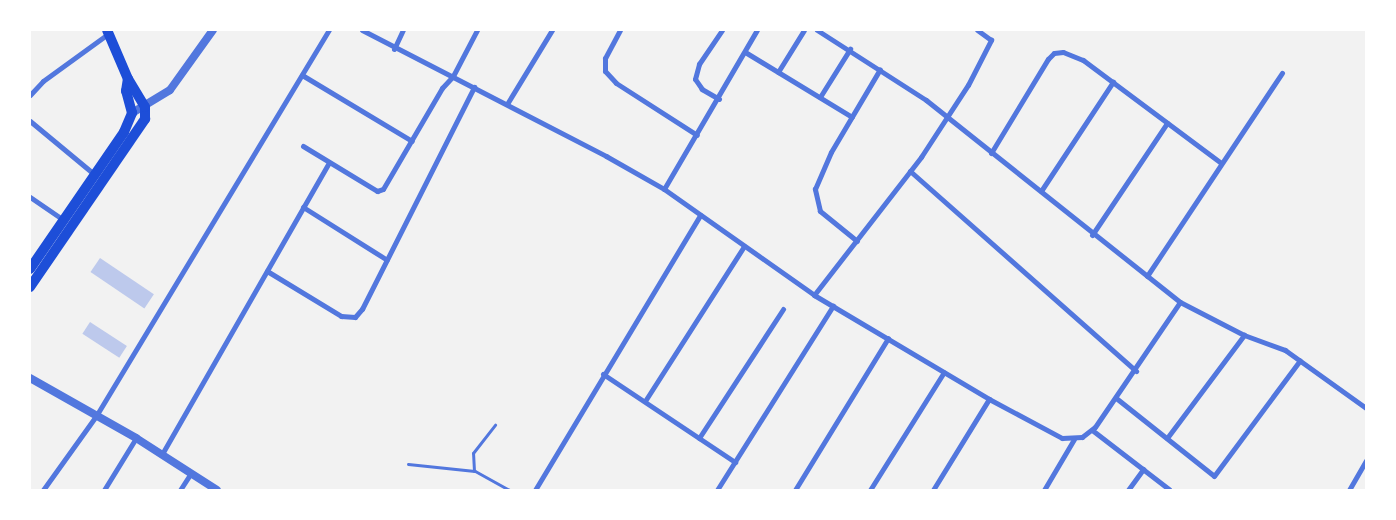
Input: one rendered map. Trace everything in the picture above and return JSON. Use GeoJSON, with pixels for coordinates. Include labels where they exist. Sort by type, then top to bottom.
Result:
{"type":"FeatureCollection","features":[{"type":"Feature","properties":{"kind":"highway"},"geometry":{"type":"LineString","coordinates":[[30,287],[145,120],[145,107],[128,79],[108,32]]}},
{"type":"Feature","properties":{"kind":"highway"},"geometry":{"type":"LineString","coordinates":[[30,269],[65,222],[124,132],[132,113],[126,91],[128,79]]}},
{"type":"Feature","properties":{"kind":"street"},"geometry":{"type":"LineString","coordinates":[[132,113],[145,107],[170,90],[213,30]]}},
{"type":"Feature","properties":{"kind":"street"},"geometry":{"type":"LineString","coordinates":[[44,490],[96,416],[329,30]]}},
{"type":"Feature","properties":{"kind":"street"},"geometry":{"type":"LineString","coordinates":[[362,30],[394,49],[453,76],[507,104],[664,189],[814,295],[1052,434],[1074,439]]}},
{"type":"Feature","properties":{"kind":"street"},"geometry":{"type":"LineString","coordinates":[[394,49],[403,30]]}},
{"type":"Feature","properties":{"kind":"street"},"geometry":{"type":"LineString","coordinates":[[303,146],[377,192],[388,184],[442,88],[453,76],[477,30]]}},
{"type":"Feature","properties":{"kind":"street"},"geometry":{"type":"LineString","coordinates":[[507,104],[552,30]]}},
{"type":"Feature","properties":{"kind":"street"},"geometry":{"type":"LineString","coordinates":[[620,30],[605,58],[605,71],[616,83],[697,135]]}},
{"type":"Feature","properties":{"kind":"street"},"geometry":{"type":"LineString","coordinates":[[719,99],[702,89],[695,79],[700,64],[722,30]]}},
{"type":"Feature","properties":{"kind":"street"},"geometry":{"type":"LineString","coordinates":[[664,189],[719,99],[757,30]]}},
{"type":"Feature","properties":{"kind":"street"},"geometry":{"type":"LineString","coordinates":[[778,72],[804,30]]}},
{"type":"Feature","properties":{"kind":"street"},"geometry":{"type":"LineString","coordinates":[[818,30],[880,69],[948,117],[1041,191],[1092,235],[1180,302],[1244,335],[1285,350],[1366,408]]}},
{"type":"Feature","properties":{"kind":"street"},"geometry":{"type":"LineString","coordinates":[[814,295],[910,171],[948,117],[990,44],[989,37],[977,30]]}},
{"type":"Feature","properties":{"kind":"street"},"geometry":{"type":"LineString","coordinates":[[30,95],[43,81],[108,32]]}},
{"type":"Feature","properties":{"kind":"street"},"geometry":{"type":"LineString","coordinates":[[820,97],[850,49]]}},
{"type":"Feature","properties":{"kind":"street"},"geometry":{"type":"LineString","coordinates":[[745,52],[852,116]]}},
{"type":"Feature","properties":{"kind":"street"},"geometry":{"type":"LineString","coordinates":[[991,153],[1054,53],[1071,54],[1113,82],[1220,162]]}},
{"type":"Feature","properties":{"kind":"street"},"geometry":{"type":"LineString","coordinates":[[857,240],[827,219],[815,202],[819,175],[880,69]]}},
{"type":"Feature","properties":{"kind":"street"},"geometry":{"type":"LineString","coordinates":[[1147,276],[1220,162],[1282,73]]}},
{"type":"Feature","properties":{"kind":"street"},"geometry":{"type":"LineString","coordinates":[[302,75],[412,140]]}},
{"type":"Feature","properties":{"kind":"street"},"geometry":{"type":"LineString","coordinates":[[1041,191],[1113,82]]}},
{"type":"Feature","properties":{"kind":"street"},"geometry":{"type":"LineString","coordinates":[[267,271],[341,316],[355,317],[387,260],[474,87]]}},
{"type":"Feature","properties":{"kind":"street"},"geometry":{"type":"LineString","coordinates":[[30,121],[96,176]]}},
{"type":"Feature","properties":{"kind":"street"},"geometry":{"type":"LineString","coordinates":[[1092,235],[1167,123]]}},
{"type":"Feature","properties":{"kind":"street"},"geometry":{"type":"LineString","coordinates":[[162,454],[329,162]]}},
{"type":"Feature","properties":{"kind":"street"},"geometry":{"type":"LineString","coordinates":[[910,171],[1136,371]]}},
{"type":"Feature","properties":{"kind":"street"},"geometry":{"type":"LineString","coordinates":[[30,197],[65,222]]}},
{"type":"Feature","properties":{"kind":"street"},"geometry":{"type":"LineString","coordinates":[[303,207],[387,260]]}},
{"type":"Feature","properties":{"kind":"street"},"geometry":{"type":"LineString","coordinates":[[535,490],[700,215]]}},
{"type":"Feature","properties":{"kind":"street"},"geometry":{"type":"LineString","coordinates":[[645,401],[744,246]]}},
{"type":"Feature","properties":{"kind":"street"},"geometry":{"type":"LineString","coordinates":[[1044,490],[1074,439],[1092,430],[1136,371],[1180,302]]}},
{"type":"Feature","properties":{"kind":"street"},"geometry":{"type":"LineString","coordinates":[[717,490],[833,306]]}},
{"type":"Feature","properties":{"kind":"street"},"geometry":{"type":"LineString","coordinates":[[699,438],[783,309]]}},
{"type":"Feature","properties":{"kind":"street"},"geometry":{"type":"LineString","coordinates":[[1167,438],[1244,335]]}},
{"type":"Feature","properties":{"kind":"street"},"geometry":{"type":"LineString","coordinates":[[795,490],[888,338]]}},
{"type":"Feature","properties":{"kind":"street"},"geometry":{"type":"LineString","coordinates":[[1116,398],[1214,476],[1300,360]]}},
{"type":"Feature","properties":{"kind":"street"},"geometry":{"type":"LineString","coordinates":[[870,490],[944,372]]}},
{"type":"Feature","properties":{"kind":"street"},"geometry":{"type":"LineString","coordinates":[[603,374],[735,462]]}},
{"type":"Feature","properties":{"kind":"street"},"geometry":{"type":"LineString","coordinates":[[30,378],[136,438],[217,490]]}},
{"type":"Feature","properties":{"kind":"street"},"geometry":{"type":"LineString","coordinates":[[933,490],[989,398]]}},
{"type":"Feature","properties":{"kind":"street"},"geometry":{"type":"LineString","coordinates":[[1092,430],[1170,490]]}},
{"type":"Feature","properties":{"kind":"street"},"geometry":{"type":"LineString","coordinates":[[104,490],[136,438]]}},
{"type":"Feature","properties":{"kind":"street"},"geometry":{"type":"LineString","coordinates":[[1349,490],[1366,460]]}},
{"type":"Feature","properties":{"kind":"street"},"geometry":{"type":"LineString","coordinates":[[1128,490],[1143,469]]}},
{"type":"Feature","properties":{"kind":"street"},"geometry":{"type":"LineString","coordinates":[[180,490],[191,473]]}},
{"type":"Feature","properties":{"kind":"lane"},"geometry":{"type":"LineString","coordinates":[[474,471],[473,453],[495,425]]}},
{"type":"Feature","properties":{"kind":"lane"},"geometry":{"type":"LineString","coordinates":[[408,464],[474,471],[509,490]]}},
{"type":"Feature","properties":{"kind":"building"},"geometry":{"type":"Polygon","coordinates":[[[100,258],[154,294],[144,308],[90,272],[100,258]]]}},
{"type":"Feature","properties":{"kind":"building"},"geometry":{"type":"Polygon","coordinates":[[[90,322],[127,346],[119,358],[82,334],[90,322]]]}}]}
